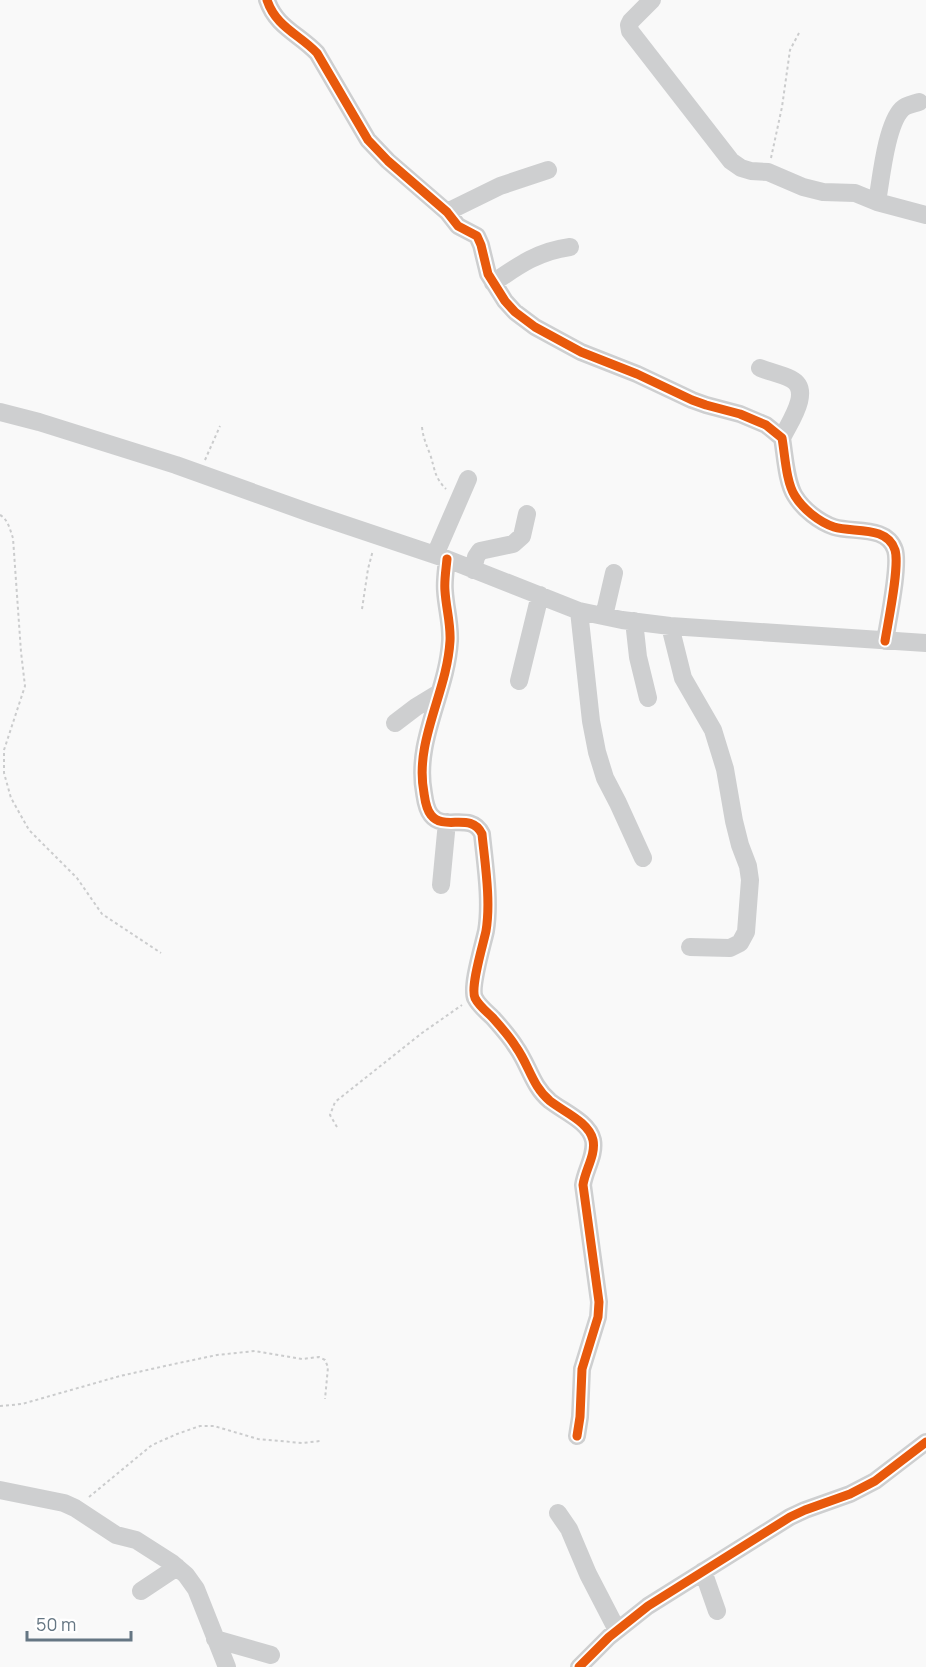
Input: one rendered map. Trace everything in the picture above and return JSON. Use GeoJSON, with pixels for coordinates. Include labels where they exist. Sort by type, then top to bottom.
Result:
{"type":"FeatureCollection","features":[{"type":"Feature","properties":{"kind":"street"},"geometry":{"type":"LineString","coordinates":[[267,0],[270,11],[277,21],[317,53],[368,140],[388,161],[447,212],[458,226],[477,236],[488,274],[515,312],[566,345],[637,374],[692,400],[740,414],[766,425],[782,438]]}},
{"type":"Feature","properties":{"kind":"street"},"geometry":{"type":"LineString","coordinates":[[652,0],[631,21],[630,31],[731,161],[741,168],[768,172],[803,187],[823,192],[855,193],[877,202],[926,215]]}},
{"type":"Feature","properties":{"kind":"street"},"geometry":{"type":"LineString","coordinates":[[877,202],[893,122],[902,109],[919,102]]}},
{"type":"Feature","properties":{"kind":"street"},"geometry":{"type":"LineString","coordinates":[[447,212],[500,186],[548,170]]}},
{"type":"Feature","properties":{"kind":"street"},"geometry":{"type":"LineString","coordinates":[[493,283],[540,254],[554,249],[570,248]]}},
{"type":"Feature","properties":{"kind":"street"},"geometry":{"type":"LineString","coordinates":[[760,368],[793,380],[800,388],[801,397],[782,438],[794,495],[804,507],[824,523],[837,528],[874,532],[886,538],[893,545],[896,552],[896,566],[885,641]]}},
{"type":"Feature","properties":{"kind":"street"},"geometry":{"type":"LineString","coordinates":[[0,412],[39,422],[199,474],[441,557],[579,611],[670,626],[926,643]]}},
{"type":"Feature","properties":{"kind":"street"},"geometry":{"type":"LineString","coordinates":[[468,479],[458,502],[441,557],[450,624],[450,642],[422,759],[422,784],[425,803],[431,815],[442,822],[470,823],[479,827],[482,834],[488,911],[484,943],[473,985],[474,996],[480,1006],[516,1046],[534,1083],[543,1094],[590,1131],[593,1140],[594,1151],[584,1176],[583,1185],[598,1317],[582,1369],[577,1436]]}},
{"type":"Feature","properties":{"kind":"street"},"geometry":{"type":"LineString","coordinates":[[473,570],[480,551],[513,544],[522,537],[527,514]]}},
{"type":"Feature","properties":{"kind":"street"},"geometry":{"type":"LineString","coordinates":[[604,616],[614,573]]}},
{"type":"Feature","properties":{"kind":"street"},"geometry":{"type":"LineString","coordinates":[[519,681],[540,595]]}},
{"type":"Feature","properties":{"kind":"street"},"geometry":{"type":"LineString","coordinates":[[579,611],[591,721],[597,752],[605,778],[643,858]]}},
{"type":"Feature","properties":{"kind":"street"},"geometry":{"type":"LineString","coordinates":[[634,621],[638,657],[648,698]]}},
{"type":"Feature","properties":{"kind":"street"},"geometry":{"type":"LineString","coordinates":[[670,626],[683,678],[712,730],[725,769],[734,821],[750,880],[746,932],[740,943],[730,948],[690,947]]}},
{"type":"Feature","properties":{"kind":"street"},"geometry":{"type":"LineString","coordinates":[[395,723],[439,693]]}},
{"type":"Feature","properties":{"kind":"street"},"geometry":{"type":"LineString","coordinates":[[441,885],[447,822]]}},
{"type":"Feature","properties":{"kind":"street"},"geometry":{"type":"LineString","coordinates":[[579,1667],[617,1630],[648,1605],[790,1517],[850,1494],[875,1481],[926,1442]]}},
{"type":"Feature","properties":{"kind":"street"},"geometry":{"type":"LineString","coordinates":[[0,1491],[64,1503],[116,1535],[136,1540],[177,1568],[186,1575],[196,1589],[227,1667]]}},
{"type":"Feature","properties":{"kind":"street"},"geometry":{"type":"LineString","coordinates":[[558,1513],[617,1630]]}},
{"type":"Feature","properties":{"kind":"street"},"geometry":{"type":"LineString","coordinates":[[141,1591],[177,1568]]}},
{"type":"Feature","properties":{"kind":"street"},"geometry":{"type":"LineString","coordinates":[[703,1571],[717,1611]]}},
{"type":"Feature","properties":{"kind":"street"},"geometry":{"type":"LineString","coordinates":[[215,1639],[271,1655]]}},
{"type":"Feature","properties":{"kind":"path"},"geometry":{"type":"LineString","coordinates":[[768,172],[783,107],[790,50],[800,33]]}},
{"type":"Feature","properties":{"kind":"path"},"geometry":{"type":"LineString","coordinates":[[199,474],[220,426]]}},
{"type":"Feature","properties":{"kind":"path"},"geometry":{"type":"LineString","coordinates":[[422,426],[423,440],[434,472],[440,483],[458,502]]}},
{"type":"Feature","properties":{"kind":"path"},"geometry":{"type":"LineString","coordinates":[[0,514],[8,523],[14,538],[25,686],[4,750],[4,773],[10,798],[29,830],[77,878],[102,914],[161,952]]}},
{"type":"Feature","properties":{"kind":"path"},"geometry":{"type":"LineString","coordinates":[[362,609],[370,557],[379,536]]}},
{"type":"Feature","properties":{"kind":"path"},"geometry":{"type":"LineString","coordinates":[[0,769],[4,765]]}},
{"type":"Feature","properties":{"kind":"path"},"geometry":{"type":"LineString","coordinates":[[337,1127],[330,1115],[335,1102],[422,1033],[474,996]]}},
{"type":"Feature","properties":{"kind":"path"},"geometry":{"type":"LineString","coordinates":[[0,1406],[22,1404],[120,1376],[174,1364],[217,1355],[255,1351],[302,1359],[319,1357],[325,1360],[328,1367],[325,1399]]}},
{"type":"Feature","properties":{"kind":"path"},"geometry":{"type":"LineString","coordinates":[[75,1509],[152,1445],[200,1426],[214,1426],[258,1439],[302,1443],[320,1441]]}},
{"type":"Feature","properties":{"kind":"cycle path"},"geometry":{"type":"LineString","coordinates":[[267,0],[282,24],[317,53],[368,140],[388,161],[447,212],[458,226],[477,236],[488,274],[515,312],[535,327],[581,352],[637,374],[692,400],[740,414],[766,425],[782,438],[792,490],[807,510],[834,527],[877,533],[891,542],[895,550],[896,568],[885,641]]}},
{"type":"Feature","properties":{"kind":"cycle path"},"geometry":{"type":"LineString","coordinates":[[447,559],[445,587],[450,641],[448,660],[423,755],[422,774],[426,804],[429,813],[436,820],[471,824],[477,827],[482,834],[488,907],[486,931],[475,976],[475,998],[511,1040],[544,1095],[587,1128],[594,1146],[583,1185],[599,1302],[598,1317],[582,1369],[577,1436]]}},
{"type":"Feature","properties":{"kind":"cycle path"},"geometry":{"type":"LineString","coordinates":[[579,1667],[609,1637],[648,1606],[790,1517],[850,1494],[875,1481],[926,1442]]}}]}
